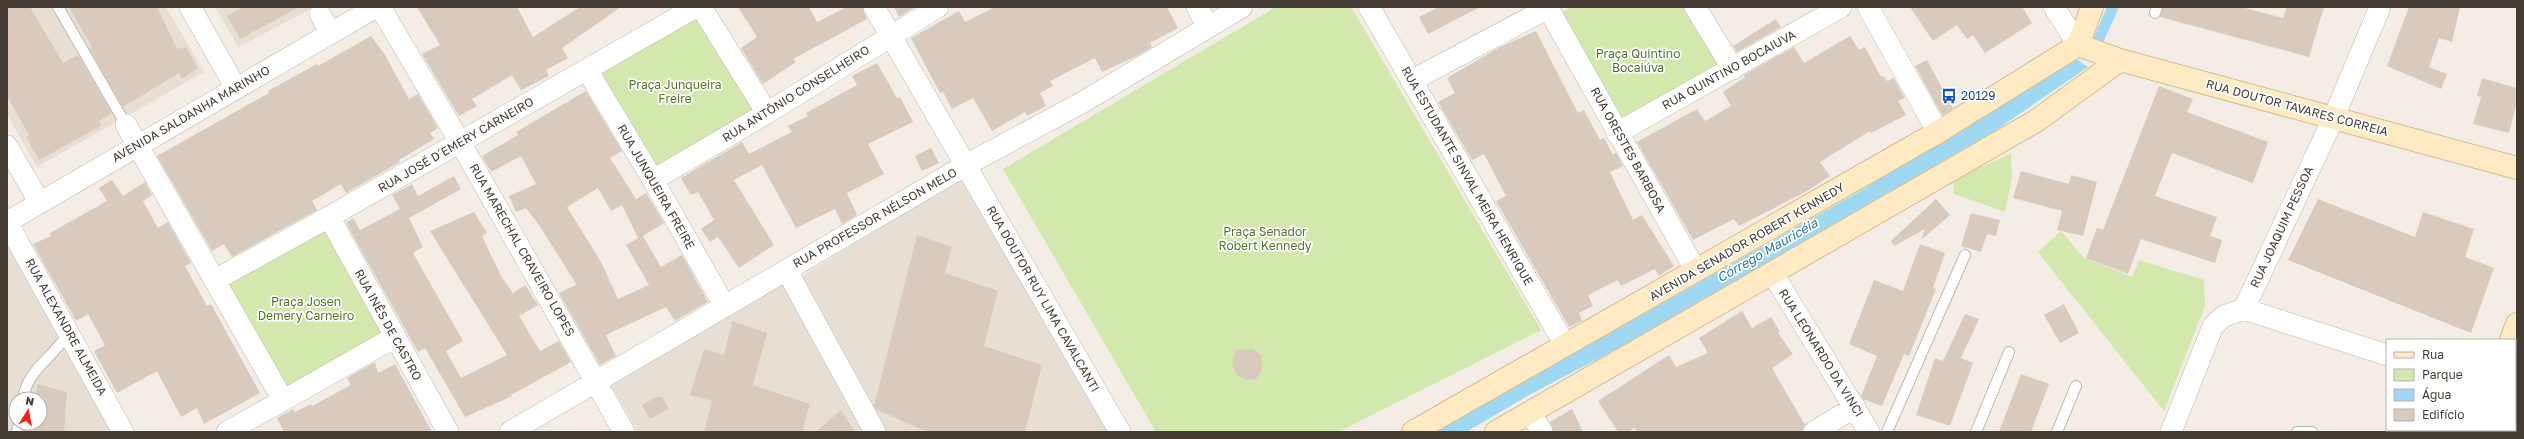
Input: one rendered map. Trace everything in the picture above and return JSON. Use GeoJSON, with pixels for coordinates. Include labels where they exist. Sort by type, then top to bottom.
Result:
{"type":"FeatureCollection","features":[{"type":"Feature","properties":{"kind":"street"},"geometry":{"type":"LineString","coordinates":[[190,7],[236,88]]}},
{"type":"Feature","properties":{"kind":"street","name":"AVENIDA SALDANHA MARINHO"},"geometry":{"type":"LineString","coordinates":[[7,222],[330,32],[376,7]]}},
{"type":"Feature","properties":{"kind":"street","name":"RUA MARECHAL CRAVEIRO LOPES"},"geometry":{"type":"LineString","coordinates":[[380,7],[460,142],[596,380],[624,432]]}},
{"type":"Feature","properties":{"kind":"street","name":"RUA JOSÉ D´EMERY CARNEIRO"},"geometry":{"type":"LineString","coordinates":[[215,280],[329,217],[696,7]]}},
{"type":"Feature","properties":{"kind":"street"},"geometry":{"type":"LineString","coordinates":[[701,7],[767,113]]}},
{"type":"Feature","properties":{"kind":"street","name":"RUA DOUTOR RUY LIMA CAVALCANTI"},"geometry":{"type":"LineString","coordinates":[[874,7],[1120,432]]}},
{"type":"Feature","properties":{"kind":"street","name":"RUA ANTÔNIO CONSELHEIRO"},"geometry":{"type":"LineString","coordinates":[[653,180],[767,113],[890,35],[938,7]]}},
{"type":"Feature","properties":{"kind":"street"},"geometry":{"type":"LineString","coordinates":[[1197,7],[1208,27]]}},
{"type":"Feature","properties":{"kind":"street","name":"RUA PROFESSOR NÉLSON MELO"},"geometry":{"type":"LineString","coordinates":[[510,432],[724,305],[787,271],[966,165],[1083,102],[1242,7]]}},
{"type":"Feature","properties":{"kind":"street","name":"RUA ESTUDANTE SINVAL MEIRA HENRIQUE"},"geometry":{"type":"LineString","coordinates":[[1369,7],[1565,345]]}},
{"type":"Feature","properties":{"kind":"street"},"geometry":{"type":"LineString","coordinates":[[1695,7],[1733,69]]}},
{"type":"Feature","properties":{"kind":"street","name":"RUA QUINTINO BOCAIUVA"},"geometry":{"type":"LineString","coordinates":[[1617,133],[1841,7]]}},
{"type":"Feature","properties":{"kind":"street"},"geometry":{"type":"LineString","coordinates":[[1868,7],[1938,132]]}},
{"type":"Feature","properties":{"kind":"street"},"geometry":{"type":"LineString","coordinates":[[2054,7],[2078,45]]}},
{"type":"Feature","properties":{"kind":"street"},"geometry":{"type":"LineString","coordinates":[[2078,45],[2092,7]]}},
{"type":"Feature","properties":{"kind":"street","name":"RUA JOAQUIM PESSOA"},"geometry":{"type":"LineString","coordinates":[[2244,309],[2333,119],[2380,7]]}},
{"type":"Feature","properties":{"kind":"street"},"geometry":{"type":"LineString","coordinates":[[1411,81],[1549,8]]}},
{"type":"Feature","properties":{"kind":"street","name":"RUA ORESTES BARBOSA"},"geometry":{"type":"LineString","coordinates":[[1549,8],[1617,133],[1696,271]]}},
{"type":"Feature","properties":{"kind":"street"},"geometry":{"type":"LineString","coordinates":[[318,10],[330,32]]}},
{"type":"Feature","properties":{"kind":"street","name":"AVENIDA SENADOR ROBERT KENNEDY"},"geometry":{"type":"LineString","coordinates":[[1413,432],[1938,132],[2078,45]]}},
{"type":"Feature","properties":{"kind":"street","name":"RUA DOUTOR TAVARES CORREIA"},"geometry":{"type":"LineString","coordinates":[[2078,45],[2120,60],[2517,168]]}},
{"type":"Feature","properties":{"kind":"street"},"geometry":{"type":"LineString","coordinates":[[1496,432],[1773,274],[2036,121],[2120,60]]}},
{"type":"Feature","properties":{"kind":"street","name":"RUA JUNQUEIRA FREIRE"},"geometry":{"type":"LineString","coordinates":[[587,70],[653,180],[724,305]]}},
{"type":"Feature","properties":{"kind":"street"},"geometry":{"type":"LineString","coordinates":[[126,126],[283,400]]}},
{"type":"Feature","properties":{"kind":"street"},"geometry":{"type":"LineString","coordinates":[[7,146],[40,203]]}},
{"type":"Feature","properties":{"kind":"street","name":"RUA INÊS DE CASTRO"},"geometry":{"type":"LineString","coordinates":[[329,217],[448,432]]}},
{"type":"Feature","properties":{"kind":"street","name":"RUA ALEXANDRE ALMEIDA"},"geometry":{"type":"LineString","coordinates":[[7,222],[64,335],[123,432]]}},
{"type":"Feature","properties":{"kind":"street"},"geometry":{"type":"LineString","coordinates":[[787,271],[875,432]]}},
{"type":"Feature","properties":{"kind":"street","name":"RUA LEONARDO DA VINCI"},"geometry":{"type":"LineString","coordinates":[[1773,274],[1869,432]]}},
{"type":"Feature","properties":{"kind":"street"},"geometry":{"type":"LineString","coordinates":[[2171,432],[2213,326],[2224,316],[2244,309],[2386,355]]}},
{"type":"Feature","properties":{"kind":"street"},"geometry":{"type":"LineString","coordinates":[[2511,339],[2517,324]]}},
{"type":"Feature","properties":{"kind":"street"},"geometry":{"type":"LineString","coordinates":[[227,432],[395,337]]}},
{"type":"Feature","properties":{"kind":"street"},"geometry":{"type":"LineString","coordinates":[[1814,432],[1855,407]]}},
{"type":"Feature","properties":{"kind":"street"},"geometry":{"type":"LineString","coordinates":[[1530,412],[1542,432]]}},
{"type":"Feature","properties":{"kind":"lane"},"geometry":{"type":"LineString","coordinates":[[58,7],[126,126]]}},
{"type":"Feature","properties":{"kind":"lane"},"geometry":{"type":"LineString","coordinates":[[1887,432],[1965,255]]}},
{"type":"Feature","properties":{"kind":"lane"},"geometry":{"type":"LineString","coordinates":[[26,391],[34,371],[50,357],[64,335]]}},
{"type":"Feature","properties":{"kind":"lane"},"geometry":{"type":"LineString","coordinates":[[1976,432],[2009,352]]}},
{"type":"Feature","properties":{"kind":"lane"},"geometry":{"type":"LineString","coordinates":[[2057,432],[2076,386]]}},
{"type":"Feature","properties":{"kind":"lane"},"geometry":{"type":"LineString","coordinates":[[2297,432],[2312,432]]}},
{"type":"Feature","properties":{"kind":"shaded area"},"geometry":{"type":"Polygon","coordinates":[[[7,7],[166,7],[204,72],[37,167],[7,114],[7,7]]]}},
{"type":"Feature","properties":{"kind":"shaded area"},"geometry":{"type":"Polygon","coordinates":[[[215,7],[315,7],[238,47],[215,7]]]}},
{"type":"Feature","properties":{"kind":"shaded area"},"geometry":{"type":"Polygon","coordinates":[[[960,178],[1110,432],[885,432],[799,278],[960,178]]]}},
{"type":"Feature","properties":{"kind":"shaded area"},"geometry":{"type":"Polygon","coordinates":[[[7,248],[9,249],[113,432],[7,432],[7,248]]]}},
{"type":"Feature","properties":{"kind":"shaded area"},"geometry":{"type":"Polygon","coordinates":[[[783,283],[864,432],[638,432],[610,383],[783,283]]]}},
{"type":"Feature","properties":{"kind":"green space","name":"Praça Senador Robert Kennedy"},"geometry":{"type":"Polygon","coordinates":[[[1276,7],[1351,7],[1541,330],[1338,432],[1156,432],[1003,169],[1276,7]]]}},
{"type":"Feature","properties":{"kind":"green space","name":"Praça Quintino Bocaiúva"},"geometry":{"type":"Polygon","coordinates":[[[1571,7],[1690,7],[1728,70],[1617,134],[1552,18],[1571,7]]]}},
{"type":"Feature","properties":{"kind":"green space","name":"Praça Junqueira Freire"},"geometry":{"type":"Polygon","coordinates":[[[697,14],[756,112],[652,171],[595,73],[697,14]]]}},
{"type":"Feature","properties":{"kind":"green space"},"geometry":{"type":"Polygon","coordinates":[[[2011,154],[2012,176],[2005,212],[1954,194],[1953,179],[2011,154]]]}},
{"type":"Feature","properties":{"kind":"green space","name":"Praça Josen Demery Carneiro"},"geometry":{"type":"Polygon","coordinates":[[[328,228],[385,334],[285,387],[225,284],[328,228]]]}},
{"type":"Feature","properties":{"kind":"green space"},"geometry":{"type":"Polygon","coordinates":[[[2061,231],[2083,257],[2132,277],[2139,260],[2204,280],[2205,306],[2164,411],[2038,252],[2061,231]]]}},
{"type":"Feature","properties":{"kind":"water"},"geometry":{"type":"Polygon","coordinates":[[[2107,7],[2119,7],[2103,43],[2093,39],[2107,7]]]}},
{"type":"Feature","properties":{"kind":"water","name":"Córrego Mauricéia"},"geometry":{"type":"Polygon","coordinates":[[[2075,58],[2088,67],[1993,132],[1613,351],[1529,395],[1466,432],[1435,432],[1857,193],[2075,58]]]}},
{"type":"Feature","properties":{"kind":"building"},"geometry":{"type":"Polygon","coordinates":[[[7,7],[30,7],[63,63],[78,55],[112,113],[99,121],[101,126],[39,160],[26,137],[29,135],[7,96],[7,7]]]}},
{"type":"Feature","properties":{"kind":"building"},"geometry":{"type":"Polygon","coordinates":[[[69,7],[157,7],[177,49],[186,47],[198,68],[182,79],[179,73],[123,107],[89,48],[92,47],[69,7]]]}},
{"type":"Feature","properties":{"kind":"building"},"geometry":{"type":"Polygon","coordinates":[[[243,7],[299,7],[240,39],[227,16],[243,7]]]}},
{"type":"Feature","properties":{"kind":"building"},"geometry":{"type":"Polygon","coordinates":[[[417,7],[517,7],[533,37],[580,7],[621,7],[562,48],[568,58],[546,70],[549,76],[521,90],[512,75],[472,99],[477,106],[459,116],[422,54],[440,45],[417,7]]]}},
{"type":"Feature","properties":{"kind":"building"},"geometry":{"type":"Polygon","coordinates":[[[738,7],[809,7],[817,22],[847,7],[862,7],[867,19],[793,59],[796,62],[763,84],[741,48],[757,37],[738,7]]]}},
{"type":"Feature","properties":{"kind":"building"},"geometry":{"type":"Polygon","coordinates":[[[894,7],[913,7],[913,8],[899,17],[894,7]]]}},
{"type":"Feature","properties":{"kind":"building"},"geometry":{"type":"Polygon","coordinates":[[[995,7],[1167,7],[1178,28],[1150,43],[1152,47],[1137,56],[1102,72],[1095,58],[1050,81],[1053,86],[1040,93],[1046,106],[1027,116],[1025,112],[992,131],[973,98],[952,109],[943,92],[940,93],[911,38],[959,11],[965,22],[995,7]]]}},
{"type":"Feature","properties":{"kind":"building"},"geometry":{"type":"Polygon","coordinates":[[[1439,7],[1480,7],[1428,34],[1419,17],[1439,7]]]}},
{"type":"Feature","properties":{"kind":"building"},"geometry":{"type":"Polygon","coordinates":[[[1910,7],[2022,7],[2032,23],[1985,53],[1973,35],[1967,39],[1957,25],[1933,41],[1910,7]]]}},
{"type":"Feature","properties":{"kind":"building"},"geometry":{"type":"Polygon","coordinates":[[[2163,7],[2241,7],[2283,18],[2287,7],[2324,7],[2309,57],[2160,17],[2163,7]]]}},
{"type":"Feature","properties":{"kind":"building"},"geometry":{"type":"Polygon","coordinates":[[[2409,7],[2460,7],[2452,42],[2439,38],[2429,67],[2447,74],[2441,89],[2387,66],[2409,7]]]}},
{"type":"Feature","properties":{"kind":"building"},"geometry":{"type":"Polygon","coordinates":[[[1776,19],[1781,27],[1737,52],[1733,46],[1776,19]]]}},
{"type":"Feature","properties":{"kind":"building"},"geometry":{"type":"Polygon","coordinates":[[[1536,31],[1578,113],[1584,110],[1600,140],[1604,138],[1613,155],[1616,153],[1623,166],[1610,172],[1633,220],[1642,215],[1674,266],[1659,276],[1655,269],[1621,286],[1618,280],[1588,295],[1593,306],[1579,313],[1582,321],[1569,327],[1496,201],[1506,196],[1484,154],[1472,160],[1438,102],[1455,93],[1447,78],[1500,47],[1536,31]]]}},
{"type":"Feature","properties":{"kind":"building"},"geometry":{"type":"Polygon","coordinates":[[[371,36],[385,55],[409,99],[418,94],[438,128],[430,133],[434,139],[399,160],[400,162],[346,193],[341,184],[312,201],[317,210],[232,257],[224,244],[212,251],[157,156],[269,93],[268,91],[317,64],[318,66],[371,36]]]}},
{"type":"Feature","properties":{"kind":"building"},"geometry":{"type":"Polygon","coordinates":[[[1850,36],[1859,50],[1865,47],[1881,77],[1883,76],[1887,81],[1894,78],[1905,98],[1898,101],[1906,115],[1871,133],[1870,131],[1820,162],[1830,176],[1807,191],[1739,226],[1734,219],[1693,240],[1637,142],[1697,109],[1705,121],[1731,106],[1723,92],[1745,77],[1744,75],[1794,47],[1804,63],[1850,36]]]}},
{"type":"Feature","properties":{"kind":"building"},"geometry":{"type":"Polygon","coordinates":[[[1927,60],[1953,108],[1942,115],[1915,66],[1927,60]]]}},
{"type":"Feature","properties":{"kind":"building"},"geometry":{"type":"Polygon","coordinates":[[[877,63],[897,98],[900,97],[913,122],[868,144],[884,174],[847,193],[857,215],[842,224],[835,209],[796,228],[762,165],[734,180],[774,245],[739,268],[718,237],[710,242],[701,229],[714,220],[698,192],[691,195],[681,178],[742,142],[749,154],[792,132],[788,126],[808,116],[806,113],[857,85],[852,76],[877,63]]]}},
{"type":"Feature","properties":{"kind":"building"},"geometry":{"type":"Polygon","coordinates":[[[2482,78],[2517,88],[2517,102],[2509,133],[2473,124],[2481,97],[2477,96],[2482,78]]]}},
{"type":"Feature","properties":{"kind":"building"},"geometry":{"type":"Polygon","coordinates":[[[2159,86],[2193,99],[2187,112],[2268,142],[2253,183],[2172,153],[2155,196],[2217,217],[2210,236],[2222,240],[2215,263],[2141,239],[2128,274],[2086,258],[2097,228],[2103,230],[2159,86]]]}},
{"type":"Feature","properties":{"kind":"building"},"geometry":{"type":"Polygon","coordinates":[[[586,91],[622,151],[610,158],[636,199],[646,193],[664,223],[643,236],[661,267],[682,255],[708,302],[675,321],[666,307],[606,335],[616,356],[600,365],[559,293],[576,285],[575,282],[539,225],[526,208],[516,212],[509,196],[536,184],[521,156],[491,172],[482,156],[518,135],[516,132],[586,91]],[[598,188],[567,207],[601,262],[618,299],[649,285],[626,245],[638,238],[622,205],[611,211],[598,188]]]}},
{"type":"Feature","properties":{"kind":"building"},"geometry":{"type":"Polygon","coordinates":[[[931,148],[939,163],[922,171],[915,156],[931,148]]]}},
{"type":"Feature","properties":{"kind":"building"},"geometry":{"type":"Polygon","coordinates":[[[2021,171],[2069,184],[2071,175],[2097,182],[2083,236],[2057,230],[2062,211],[2013,198],[2021,171]]]}},
{"type":"Feature","properties":{"kind":"building"},"geometry":{"type":"Polygon","coordinates":[[[454,176],[461,189],[409,218],[423,247],[413,253],[463,341],[446,351],[461,378],[507,355],[430,231],[474,212],[487,233],[482,236],[501,276],[513,293],[525,285],[538,305],[519,316],[540,351],[559,341],[571,362],[511,395],[512,396],[465,417],[425,348],[418,352],[346,223],[353,218],[360,230],[400,209],[392,195],[412,184],[418,196],[454,176]]]}},
{"type":"Feature","properties":{"kind":"building"},"geometry":{"type":"Polygon","coordinates":[[[112,180],[123,196],[145,182],[152,195],[143,201],[158,228],[168,222],[191,263],[185,266],[207,306],[211,304],[260,393],[204,424],[197,408],[181,417],[157,371],[117,393],[94,351],[105,345],[88,314],[76,321],[33,244],[51,236],[50,233],[107,201],[99,188],[112,180]]]}},
{"type":"Feature","properties":{"kind":"building"},"geometry":{"type":"Polygon","coordinates":[[[1936,199],[1950,215],[1921,240],[1925,229],[1894,246],[1891,241],[1936,199]]]}},
{"type":"Feature","properties":{"kind":"building"},"geometry":{"type":"Polygon","coordinates":[[[2318,199],[2415,237],[2423,212],[2474,229],[2465,257],[2494,268],[2471,333],[2288,260],[2318,199]]]}},
{"type":"Feature","properties":{"kind":"building"},"geometry":{"type":"Polygon","coordinates":[[[1971,213],[2000,220],[1996,236],[1987,234],[1981,252],[1961,246],[1971,213]]]}},
{"type":"Feature","properties":{"kind":"building"},"geometry":{"type":"Polygon","coordinates":[[[917,235],[952,247],[945,273],[998,291],[984,346],[1042,365],[1025,432],[927,432],[876,409],[874,406],[917,235]]]}},
{"type":"Feature","properties":{"kind":"building"},"geometry":{"type":"Polygon","coordinates":[[[1920,244],[1945,253],[1933,288],[1936,289],[1909,356],[1904,354],[1882,406],[1863,399],[1861,396],[1877,356],[1849,344],[1874,280],[1903,291],[1920,244]]]}},
{"type":"Feature","properties":{"kind":"building"},"geometry":{"type":"Polygon","coordinates":[[[2064,304],[2079,333],[2060,343],[2044,315],[2064,304]]]}},
{"type":"Feature","properties":{"kind":"building"},"geometry":{"type":"Polygon","coordinates":[[[1742,311],[1752,328],[1771,317],[1780,332],[1778,333],[1793,354],[1772,368],[1805,425],[1802,432],[1639,432],[1634,428],[1628,432],[1618,432],[1598,401],[1669,355],[1676,367],[1708,353],[1699,338],[1742,311]]]}},
{"type":"Feature","properties":{"kind":"building"},"geometry":{"type":"Polygon","coordinates":[[[1965,314],[1979,319],[1961,358],[1973,363],[1950,426],[1916,415],[1935,358],[1943,361],[1965,314]]]}},
{"type":"Feature","properties":{"kind":"building"},"geometry":{"type":"Polygon","coordinates":[[[732,321],[767,333],[753,385],[810,404],[802,432],[704,432],[712,401],[690,395],[704,349],[724,355],[732,321]]]}},
{"type":"Feature","properties":{"kind":"building"},"geometry":{"type":"Polygon","coordinates":[[[1253,349],[1261,355],[1262,370],[1256,379],[1246,380],[1236,375],[1232,363],[1236,350],[1253,349]]]}},
{"type":"Feature","properties":{"kind":"building"},"geometry":{"type":"Polygon","coordinates":[[[375,362],[378,373],[395,364],[432,432],[284,432],[277,418],[293,409],[295,412],[311,404],[312,406],[351,385],[347,378],[375,362]]]}},
{"type":"Feature","properties":{"kind":"building"},"geometry":{"type":"Polygon","coordinates":[[[2021,374],[2049,384],[2031,432],[1999,432],[2021,374]]]}},
{"type":"Feature","properties":{"kind":"building"},"geometry":{"type":"Polygon","coordinates":[[[37,384],[67,392],[64,432],[34,432],[48,431],[48,391],[37,391],[37,384]]]}},
{"type":"Feature","properties":{"kind":"building"},"geometry":{"type":"Polygon","coordinates":[[[656,397],[662,397],[669,409],[650,419],[642,405],[656,397]]]}},
{"type":"Feature","properties":{"kind":"building"},"geometry":{"type":"Polygon","coordinates":[[[1572,409],[1583,432],[1554,432],[1550,422],[1572,409]]]}},
{"type":"Feature","properties":{"kind":"building"},"geometry":{"type":"Polygon","coordinates":[[[841,410],[855,432],[816,432],[841,410]]]}},
{"type":"Feature","properties":{"kind":"place","name":"20129"},"geometry":{"type":"Point","coordinates":[1949,96]}}]}
